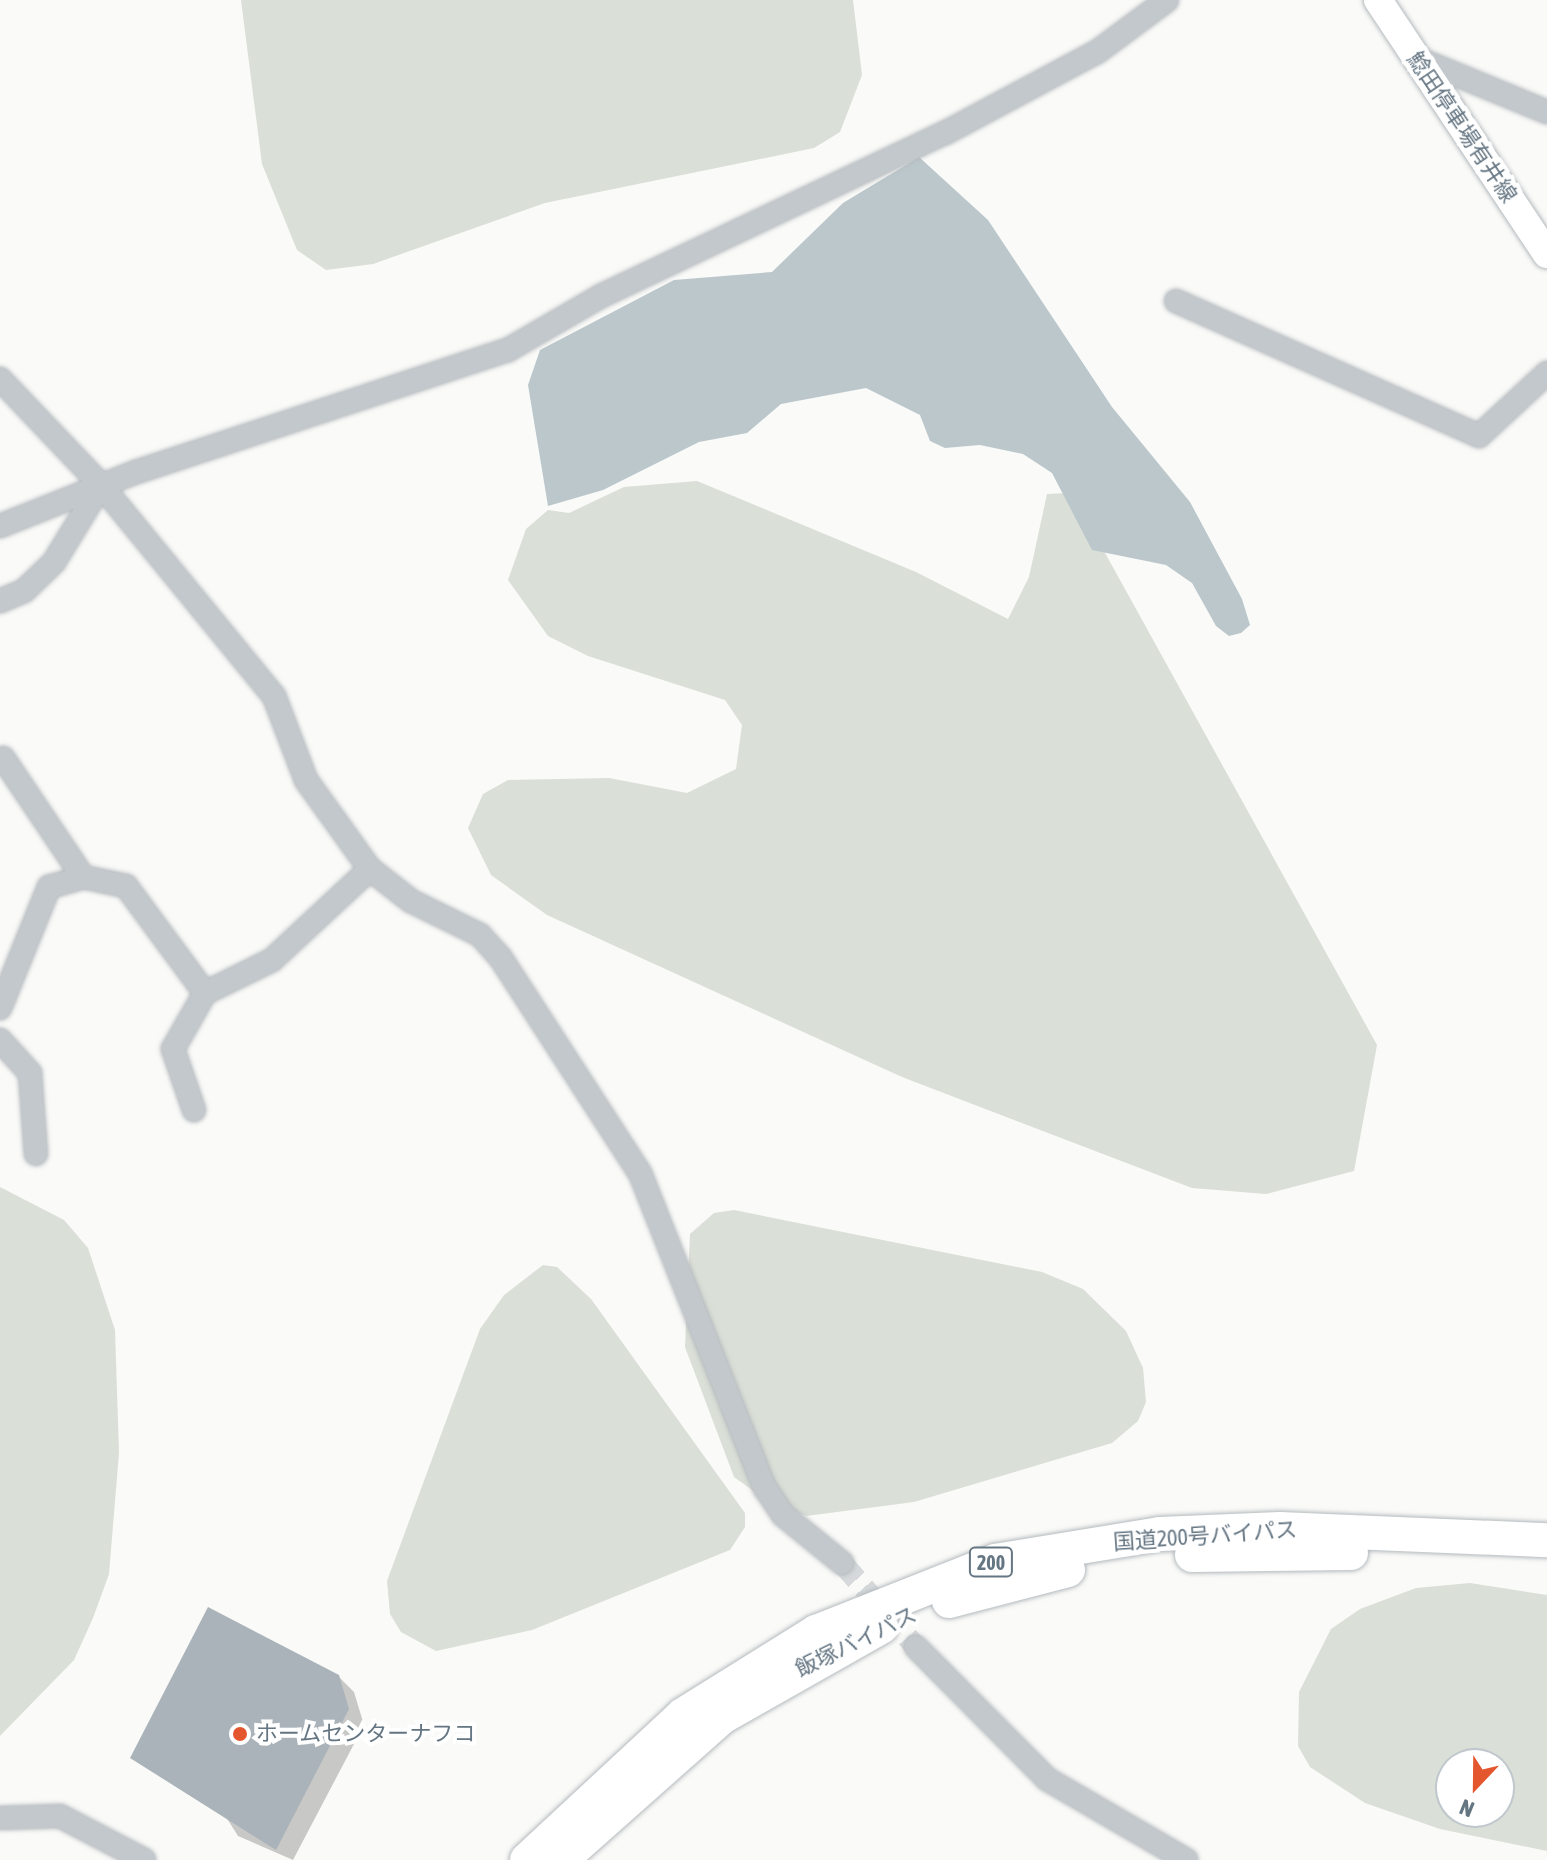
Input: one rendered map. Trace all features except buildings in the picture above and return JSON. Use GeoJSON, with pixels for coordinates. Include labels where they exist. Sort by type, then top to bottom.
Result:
{"type":"FeatureCollection","features":[{"type":"Feature","properties":{"kind":"highway","name":"国道200号バイパス"},"geometry":{"type":"LineString","coordinates":[[527,1860],[683,1715],[816,1632],[995,1561],[1160,1534],[1280,1529],[1547,1540]]}},
{"type":"Feature","properties":{"kind":"highway","name":"飯塚バイパス"},"geometry":{"type":"LineString","coordinates":[[561,1860],[664,1761],[774,1682],[897,1619],[982,1589],[1177,1555],[1547,1562]]}},
{"type":"Feature","properties":{"kind":"main road","name":"鯰田停車場有井線"},"geometry":{"type":"LineString","coordinates":[[1378,0],[1547,254]]}},
{"type":"Feature","properties":{"kind":"street"},"geometry":{"type":"LineString","coordinates":[[0,526],[101,485],[508,350],[601,296],[945,133],[1097,52],[1167,0]]}},
{"type":"Feature","properties":{"kind":"street"},"geometry":{"type":"LineString","coordinates":[[1416,58],[1547,112]]}},
{"type":"Feature","properties":{"kind":"street"},"geometry":{"type":"LineString","coordinates":[[1176,301],[1479,436],[1547,373]]}},
{"type":"Feature","properties":{"kind":"street"},"geometry":{"type":"LineString","coordinates":[[0,379],[101,485],[274,696],[306,780],[370,869],[411,901],[480,935],[500,957],[640,1173],[765,1488],[783,1515],[842,1563]]}},
{"type":"Feature","properties":{"kind":"street"},"geometry":{"type":"LineString","coordinates":[[0,601],[24,591],[54,562],[101,485]]}},
{"type":"Feature","properties":{"kind":"street"},"geometry":{"type":"LineString","coordinates":[[3,758],[83,877]]}},
{"type":"Feature","properties":{"kind":"street"},"geometry":{"type":"LineString","coordinates":[[194,1110],[173,1049],[205,993],[272,960],[370,869]]}},
{"type":"Feature","properties":{"kind":"street"},"geometry":{"type":"LineString","coordinates":[[0,1008],[49,887],[83,877],[126,886],[205,993]]}},
{"type":"Feature","properties":{"kind":"street"},"geometry":{"type":"LineString","coordinates":[[0,1040],[30,1073],[36,1154]]}},
{"type":"Feature","properties":{"kind":"street"},"geometry":{"type":"LineString","coordinates":[[916,1647],[1047,1779],[1186,1860]]}},
{"type":"Feature","properties":{"kind":"street"},"geometry":{"type":"LineString","coordinates":[[0,1818],[60,1816],[144,1860]]}},
{"type":"Feature","properties":{"kind":"shaded area"},"geometry":{"type":"Polygon","coordinates":[[[241,0],[853,0],[862,75],[840,132],[814,148],[545,203],[373,264],[326,270],[297,250],[262,164],[241,0]]]}},
{"type":"Feature","properties":{"kind":"shaded area"},"geometry":{"type":"Polygon","coordinates":[[[919,157],[988,220],[1112,407],[1190,502],[1242,599],[1250,625],[1241,633],[1229,636],[1216,626],[1192,583],[1166,565],[1092,550],[1052,473],[1023,454],[980,445],[945,448],[930,441],[920,415],[866,388],[781,404],[747,433],[699,442],[603,490],[548,506],[528,385],[540,350],[674,280],[772,272],[843,203],[919,157]]]}},
{"type":"Feature","properties":{"kind":"shaded area"},"geometry":{"type":"Polygon","coordinates":[[[697,481],[916,572],[1008,619],[1029,577],[1047,494],[1067,493],[1078,504],[1377,1045],[1354,1171],[1266,1194],[1192,1188],[902,1077],[547,915],[491,875],[468,828],[483,794],[508,780],[609,778],[687,793],[736,769],[742,725],[725,700],[588,656],[548,636],[508,580],[526,529],[548,510],[569,513],[624,487],[697,481]]]}},
{"type":"Feature","properties":{"kind":"shaded area"},"geometry":{"type":"Polygon","coordinates":[[[0,1187],[64,1220],[88,1248],[115,1330],[119,1453],[109,1574],[93,1618],[74,1660],[0,1736],[0,1187]]]}},
{"type":"Feature","properties":{"kind":"shaded area"},"geometry":{"type":"Polygon","coordinates":[[[734,1210],[1042,1272],[1083,1289],[1126,1331],[1143,1368],[1146,1402],[1138,1421],[1112,1443],[914,1502],[806,1516],[766,1500],[734,1477],[685,1347],[690,1234],[714,1213],[734,1210]]]}},
{"type":"Feature","properties":{"kind":"shaded area"},"geometry":{"type":"Polygon","coordinates":[[[543,1265],[557,1267],[591,1299],[745,1513],[745,1527],[730,1550],[532,1630],[436,1651],[401,1632],[390,1614],[387,1581],[480,1329],[504,1295],[543,1265]]]}},
{"type":"Feature","properties":{"kind":"shaded area"},"geometry":{"type":"Polygon","coordinates":[[[1470,1583],[1547,1595],[1547,1851],[1437,1828],[1515,1828],[1515,1748],[1435,1748],[1435,1827],[1365,1803],[1310,1767],[1298,1746],[1299,1692],[1331,1629],[1360,1609],[1416,1588],[1470,1583]]]}},
{"type":"Feature","properties":{"kind":"tunnel"},"geometry":{"type":"LineString","coordinates":[[842,1563],[916,1647]]}},
{"type":"Feature","properties":{"kind":"place","name":"ホームセンターナフコ"},"geometry":{"type":"Point","coordinates":[240,1734]}}]}
